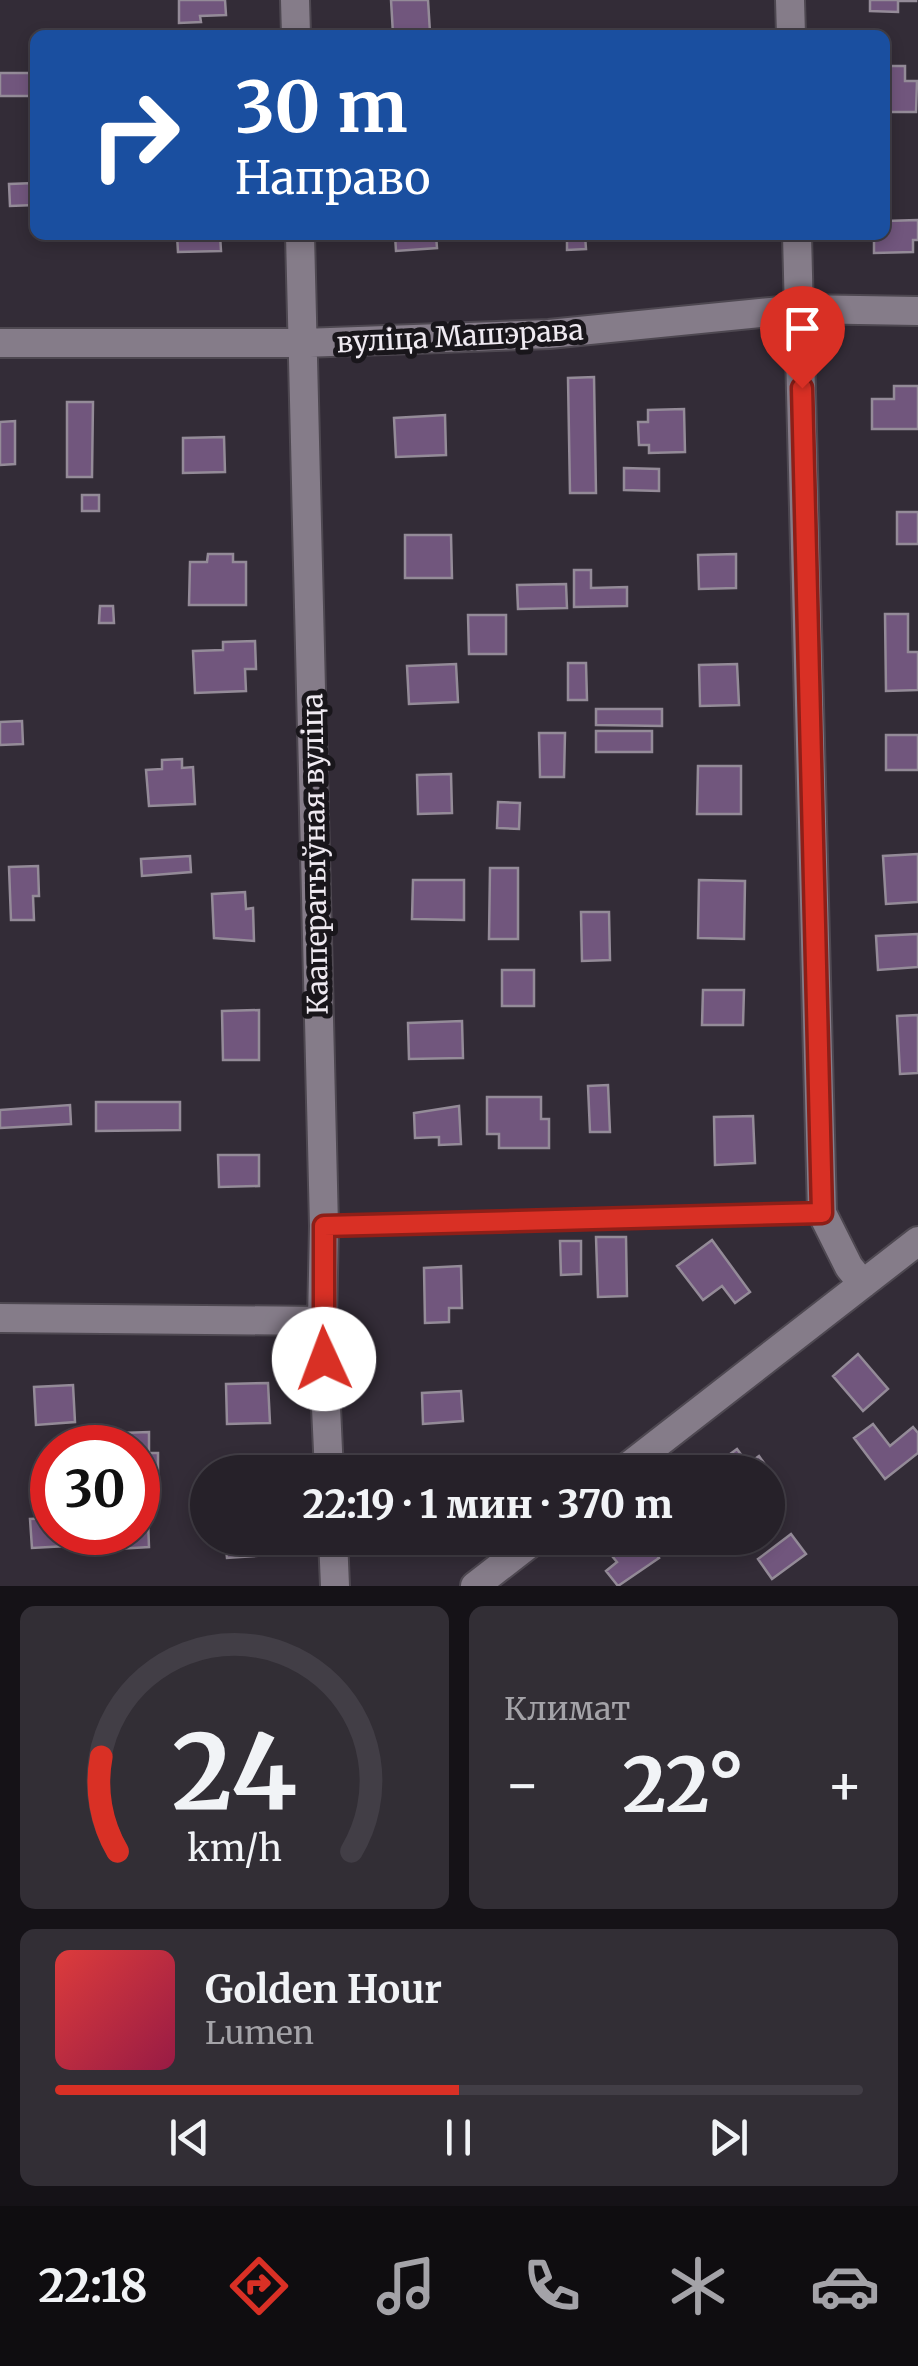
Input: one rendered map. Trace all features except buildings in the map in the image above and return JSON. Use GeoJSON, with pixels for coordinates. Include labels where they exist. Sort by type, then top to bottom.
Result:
{"type":"FeatureCollection","features":[{"type":"Feature","properties":{"kind":"street"},"geometry":{"type":"LineString","coordinates":[[295,0],[296,30]]}},
{"type":"Feature","properties":{"kind":"street"},"geometry":{"type":"LineString","coordinates":[[790,0],[791,30]]}},
{"type":"Feature","properties":{"kind":"street","name":"Кааператыўная вуліца"},"geometry":{"type":"LineString","coordinates":[[300,240],[324,1226],[322,1321],[329,1455]]}},
{"type":"Feature","properties":{"kind":"street"},"geometry":{"type":"LineString","coordinates":[[798,240],[822,1213],[848,1267],[863,1284]]}},
{"type":"Feature","properties":{"kind":"street","name":"вуліца Машэрава"},"geometry":{"type":"LineString","coordinates":[[0,343],[303,343],[550,334],[800,309],[918,311]]}},
{"type":"Feature","properties":{"kind":"street"},"geometry":{"type":"LineString","coordinates":[[643,1455],[918,1241]]}},
{"type":"Feature","properties":{"kind":"street"},"geometry":{"type":"LineString","coordinates":[[0,1318],[322,1321]]}},
{"type":"Feature","properties":{"kind":"street"},"geometry":{"type":"LineString","coordinates":[[333,1555],[335,1586]]}},
{"type":"Feature","properties":{"kind":"street"},"geometry":{"type":"LineString","coordinates":[[474,1586],[515,1555]]}},
{"type":"Feature","properties":{"kind":"lane"},"geometry":{"type":"LineString","coordinates":[[324,1226],[822,1213]]}},
{"type":"Feature","properties":{"kind":"route"},"geometry":{"type":"LineString","coordinates":[[324,1359],[324,1226],[822,1213],[802,388]]}}]}
